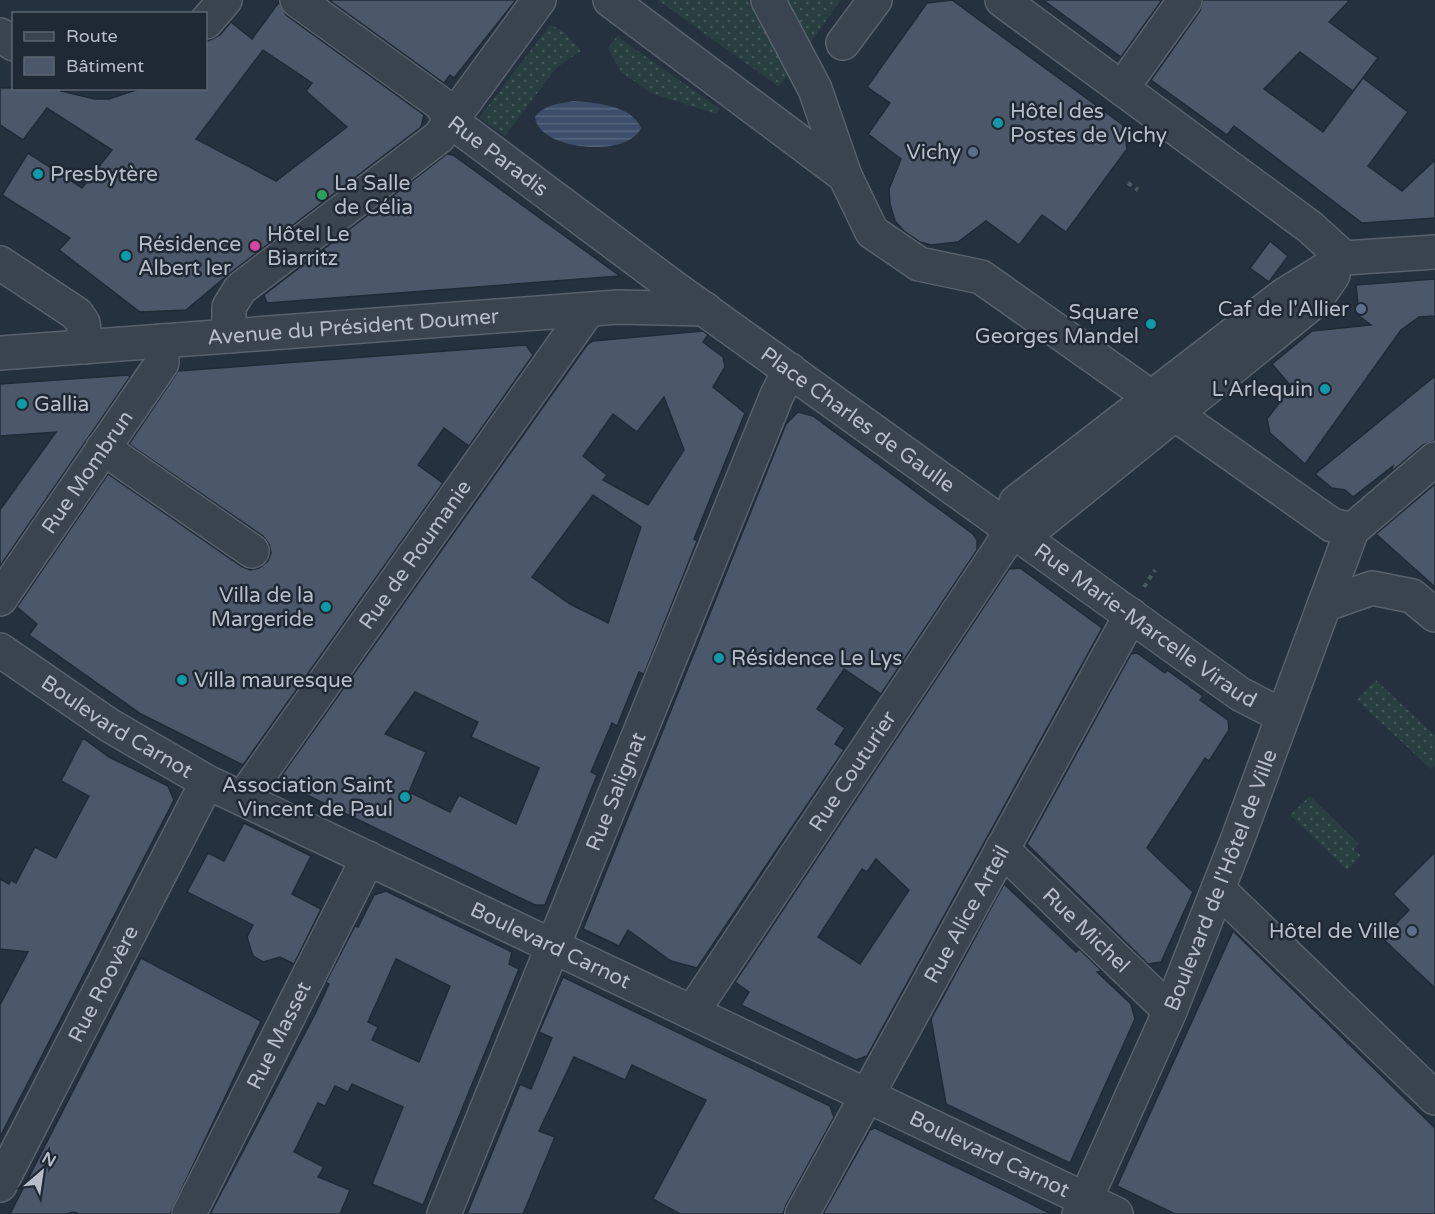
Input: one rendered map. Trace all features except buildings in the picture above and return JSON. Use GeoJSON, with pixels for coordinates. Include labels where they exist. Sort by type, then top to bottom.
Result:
{"type":"FeatureCollection","features":[{"type":"Feature","properties":{"kind":"street"},"geometry":{"type":"LineString","coordinates":[[207,21],[225,0]]}},
{"type":"Feature","properties":{"kind":"street","name":"Rue Paradis"},"geometry":{"type":"LineString","coordinates":[[297,0],[441,104],[451,121],[705,309]]}},
{"type":"Feature","properties":{"kind":"street"},"geometry":{"type":"LineString","coordinates":[[229,336],[229,307],[240,289],[439,137],[539,0]]}},
{"type":"Feature","properties":{"kind":"street"},"geometry":{"type":"LineString","coordinates":[[610,0],[845,176]]}},
{"type":"Feature","properties":{"kind":"street"},"geometry":{"type":"LineString","coordinates":[[768,0],[815,89],[845,176],[872,232],[920,264],[981,277],[1332,525],[1350,535],[1435,459]]}},
{"type":"Feature","properties":{"kind":"street"},"geometry":{"type":"LineString","coordinates":[[843,43],[875,0]]}},
{"type":"Feature","properties":{"kind":"street"},"geometry":{"type":"LineString","coordinates":[[1002,0],[1310,227],[1344,258],[1435,252]]}},
{"type":"Feature","properties":{"kind":"street"},"geometry":{"type":"LineString","coordinates":[[1122,88],[1185,0]]}},
{"type":"Feature","properties":{"kind":"street"},"geometry":{"type":"LineString","coordinates":[[1010,530],[1040,523],[1163,406],[1315,301],[1344,258]]}},
{"type":"Feature","properties":{"kind":"street"},"geometry":{"type":"LineString","coordinates":[[0,263],[77,314],[83,323],[86,347]]}},
{"type":"Feature","properties":{"kind":"street","name":"Avenue du Président Doumer"},"geometry":{"type":"LineString","coordinates":[[0,353],[618,307],[705,309]]}},
{"type":"Feature","properties":{"kind":"street","name":"Place Charles de Gaulle"},"geometry":{"type":"LineString","coordinates":[[705,309],[1010,530]]}},
{"type":"Feature","properties":{"kind":"street","name":"Rue de Roumanie"},"geometry":{"type":"LineString","coordinates":[[243,798],[588,310]]}},
{"type":"Feature","properties":{"kind":"street","name":"Rue Mombrun"},"geometry":{"type":"LineString","coordinates":[[0,598],[162,363],[160,341]]}},
{"type":"Feature","properties":{"kind":"street","name":"Rue Salignat"},"geometry":{"type":"LineString","coordinates":[[444,1214],[777,395],[790,370]]}},
{"type":"Feature","properties":{"kind":"street"},"geometry":{"type":"LineString","coordinates":[[103,448],[252,551]]}},
{"type":"Feature","properties":{"kind":"street","name":"Rue Marie-Marcelle Viraud"},"geometry":{"type":"LineString","coordinates":[[1010,530],[1240,694],[1283,716]]}},
{"type":"Feature","properties":{"kind":"street","name":"Rue Couturier"},"geometry":{"type":"LineString","coordinates":[[693,1011],[1010,530]]}},
{"type":"Feature","properties":{"kind":"street","name":"Boulevard de l'Hôtel de Ville"},"geometry":{"type":"LineString","coordinates":[[1082,1207],[1170,1011],[1350,535]]}},
{"type":"Feature","properties":{"kind":"street"},"geometry":{"type":"LineString","coordinates":[[1324,605],[1372,588],[1424,606]]}},
{"type":"Feature","properties":{"kind":"street","name":"Rue Alice Arteil"},"geometry":{"type":"LineString","coordinates":[[802,1214],[1131,615]]}},
{"type":"Feature","properties":{"kind":"street","name":"Boulevard Carnot"},"geometry":{"type":"LineString","coordinates":[[0,650],[109,725],[207,782],[867,1095],[1082,1207],[1116,1214]]}},
{"type":"Feature","properties":{"kind":"street","name":"Rue Roovère"},"geometry":{"type":"LineString","coordinates":[[0,1185],[207,782]]}},
{"type":"Feature","properties":{"kind":"street","name":"Rue Michel"},"geometry":{"type":"LineString","coordinates":[[1002,849],[1170,1011]]}},
{"type":"Feature","properties":{"kind":"street","name":"Rue Masset"},"geometry":{"type":"LineString","coordinates":[[189,1214],[368,858]]}},
{"type":"Feature","properties":{"kind":"street"},"geometry":{"type":"LineString","coordinates":[[1218,889],[1435,1098]]}},
{"type":"Feature","properties":{"kind":"path"},"geometry":{"type":"LineString","coordinates":[[1128,183],[1138,190]]}},
{"type":"Feature","properties":{"kind":"green space"},"geometry":{"type":"Polygon","coordinates":[[[658,0],[763,0],[797,62],[779,87],[658,0]]]}},
{"type":"Feature","properties":{"kind":"green space"},"geometry":{"type":"Polygon","coordinates":[[[776,0],[841,0],[805,50],[776,0]]]}},
{"type":"Feature","properties":{"kind":"green space"},"geometry":{"type":"Polygon","coordinates":[[[550,25],[563,31],[581,51],[556,68],[505,136],[479,118],[550,25]]]}},
{"type":"Feature","properties":{"kind":"green space"},"geometry":{"type":"Polygon","coordinates":[[[617,36],[720,109],[716,114],[651,93],[621,72],[608,48],[617,36]]]}},
{"type":"Feature","properties":{"kind":"green space"},"geometry":{"type":"Polygon","coordinates":[[[1376,680],[1435,736],[1435,765],[1431,769],[1357,700],[1376,680]]]}},
{"type":"Feature","properties":{"kind":"green space"},"geometry":{"type":"Polygon","coordinates":[[[1310,796],[1359,844],[1354,849],[1361,856],[1347,870],[1290,815],[1310,796]]]}},
{"type":"Feature","properties":{"kind":"water"},"geometry":{"type":"Polygon","coordinates":[[[574,101],[602,104],[621,110],[630,114],[641,128],[633,138],[619,144],[602,147],[566,143],[551,137],[540,128],[535,117],[543,109],[574,101]]]}},
{"type":"Feature","properties":{"kind":"place","name":"Hôtel des Postes de Vichy"},"geometry":{"type":"Point","coordinates":[998,123]}},
{"type":"Feature","properties":{"kind":"place","name":"Vichy"},"geometry":{"type":"Point","coordinates":[973,152]}},
{"type":"Feature","properties":{"kind":"place","name":"Presbytère"},"geometry":{"type":"Point","coordinates":[38,174]}},
{"type":"Feature","properties":{"kind":"place","name":"La Salle de Célia"},"geometry":{"type":"Point","coordinates":[322,195]}},
{"type":"Feature","properties":{"kind":"place","name":"Hôtel Le Biarritz"},"geometry":{"type":"Point","coordinates":[255,246]}},
{"type":"Feature","properties":{"kind":"place","name":"Résidence Albert Ier"},"geometry":{"type":"Point","coordinates":[126,256]}},
{"type":"Feature","properties":{"kind":"place","name":"Caf de l'Allier"},"geometry":{"type":"Point","coordinates":[1361,309]}},
{"type":"Feature","properties":{"kind":"place","name":"Square Georges Mandel"},"geometry":{"type":"Point","coordinates":[1151,324]}},
{"type":"Feature","properties":{"kind":"place","name":"L'Arlequin"},"geometry":{"type":"Point","coordinates":[1325,389]}},
{"type":"Feature","properties":{"kind":"place","name":"Gallia"},"geometry":{"type":"Point","coordinates":[22,404]}},
{"type":"Feature","properties":{"kind":"place","name":"Villa de la Margeride"},"geometry":{"type":"Point","coordinates":[326,607]}},
{"type":"Feature","properties":{"kind":"place","name":"Résidence Le Lys"},"geometry":{"type":"Point","coordinates":[719,658]}},
{"type":"Feature","properties":{"kind":"place","name":"Villa mauresque"},"geometry":{"type":"Point","coordinates":[182,680]}},
{"type":"Feature","properties":{"kind":"place","name":"Association Saint Vincent de Paul"},"geometry":{"type":"Point","coordinates":[405,797]}},
{"type":"Feature","properties":{"kind":"place","name":"Hôtel de Ville"},"geometry":{"type":"Point","coordinates":[1412,931]}}]}
